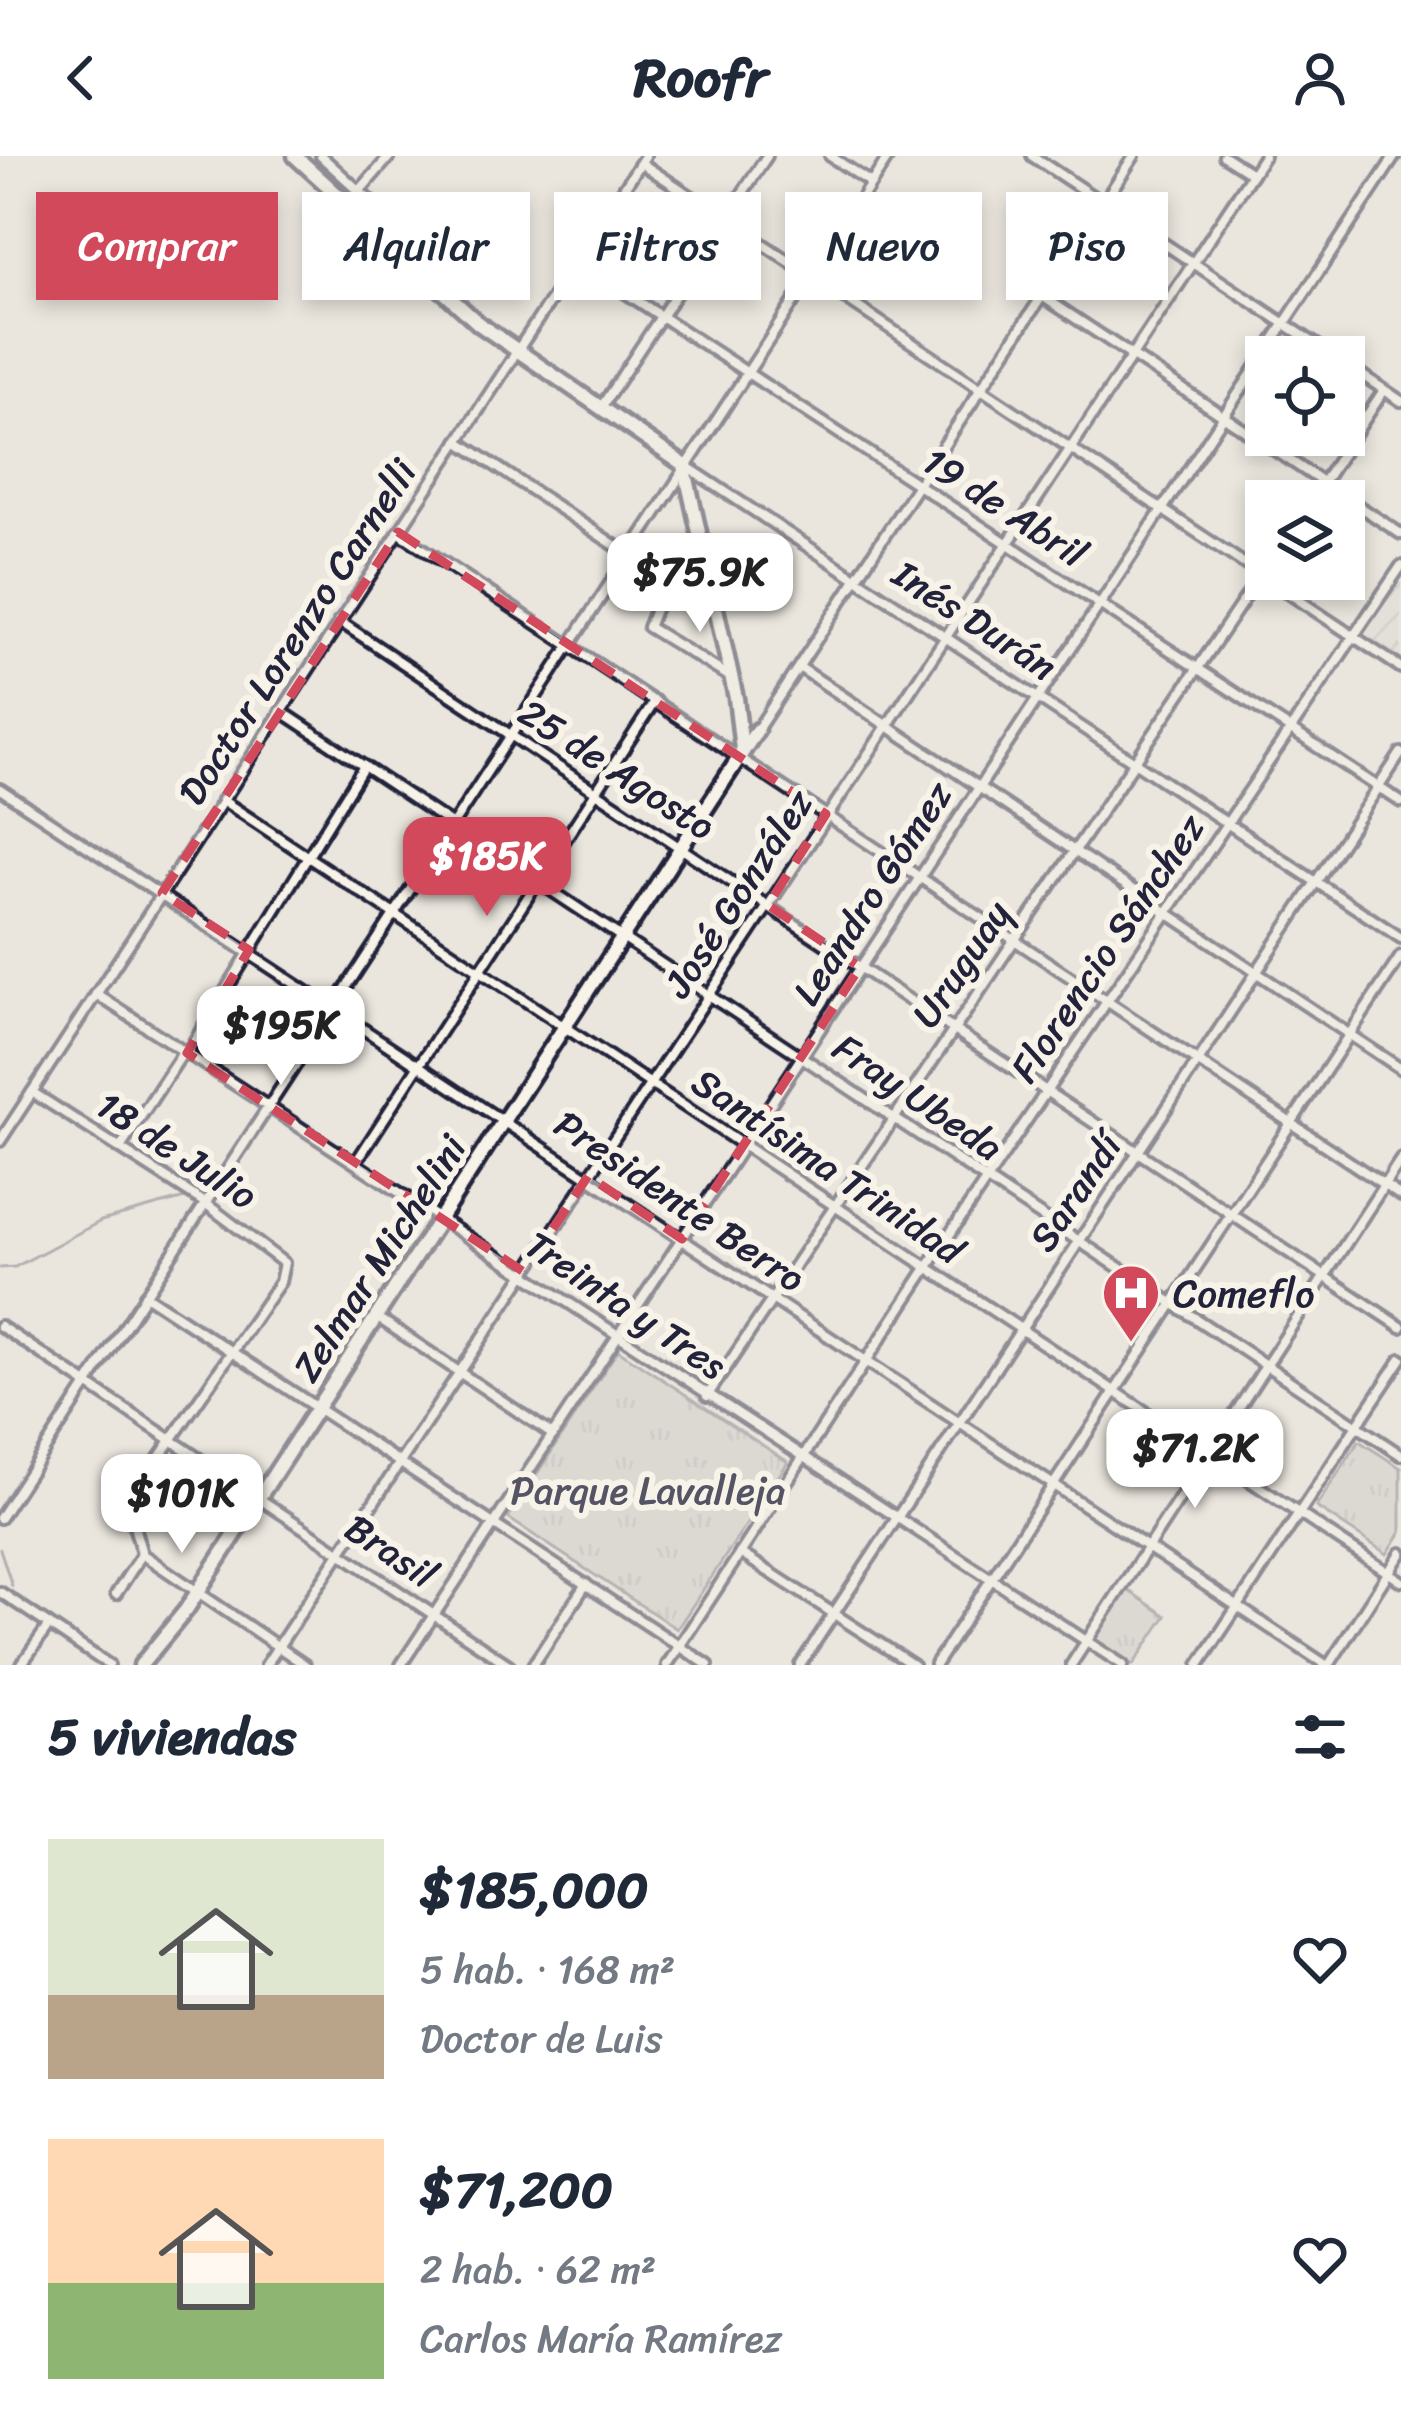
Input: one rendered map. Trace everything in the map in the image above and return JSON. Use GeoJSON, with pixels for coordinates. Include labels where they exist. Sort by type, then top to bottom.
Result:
{"type":"FeatureCollection","features":[{"type":"Feature","properties":{"kind":"highway","name":"Inés Durán"},"geometry":{"type":"LineString","coordinates":[[295,156],[333,192]]}},
{"type":"Feature","properties":{"kind":"highway","name":"Inés Durán"},"geometry":{"type":"LineString","coordinates":[[449,300],[684,465]]}},
{"type":"Feature","properties":{"kind":"highway"},"geometry":{"type":"LineString","coordinates":[[684,465],[736,698],[740,756]]}},
{"type":"Feature","properties":{"kind":"highway"},"geometry":{"type":"LineString","coordinates":[[736,698],[757,730]]}},
{"type":"Feature","properties":{"kind":"highway"},"geometry":{"type":"LineString","coordinates":[[740,723],[757,730]]}},
{"type":"Feature","properties":{"kind":"highway","name":"Zelmar Michelini"},"geometry":{"type":"LineString","coordinates":[[141,1665],[197,1593],[757,730]]}},
{"type":"Feature","properties":{"kind":"street"},"geometry":{"type":"LineString","coordinates":[[321,156],[359,191],[390,156]]}},
{"type":"Feature","properties":{"kind":"street"},"geometry":{"type":"LineString","coordinates":[[744,192],[767,156]]}},
{"type":"Feature","properties":{"kind":"street"},"geometry":{"type":"LineString","coordinates":[[830,156],[871,183]]}},
{"type":"Feature","properties":{"kind":"street"},"geometry":{"type":"LineString","coordinates":[[865,192],[889,156]]}},
{"type":"Feature","properties":{"kind":"street"},"geometry":{"type":"LineString","coordinates":[[1032,156],[1086,192]]}},
{"type":"Feature","properties":{"kind":"street"},"geometry":{"type":"LineString","coordinates":[[1110,192],[1134,156]]}},
{"type":"Feature","properties":{"kind":"street"},"geometry":{"type":"LineString","coordinates":[[1224,156],[1252,174]]}},
{"type":"Feature","properties":{"kind":"street","name":"José González"},"geometry":{"type":"LineString","coordinates":[[266,1665],[1264,156]]}},
{"type":"Feature","properties":{"kind":"street","name":"Leandro Gómez"},"geometry":{"type":"LineString","coordinates":[[401,1665],[1395,156]]}},
{"type":"Feature","properties":{"kind":"street"},"geometry":{"type":"LineString","coordinates":[[643,160],[686,192]]}},
{"type":"Feature","properties":{"kind":"street","name":"Doctor Lorenzo Carnelli"},"geometry":{"type":"LineString","coordinates":[[622,192],[643,160]]}},
{"type":"Feature","properties":{"kind":"street"},"geometry":{"type":"LineString","coordinates":[[1168,246],[1303,336]]}},
{"type":"Feature","properties":{"kind":"street","name":"Doctor Lorenzo Carnelli"},"geometry":{"type":"LineString","coordinates":[[0,1141],[554,296]]}},
{"type":"Feature","properties":{"kind":"street","name":"19 de Abril"},"geometry":{"type":"LineString","coordinates":[[636,300],[1401,802]]}},
{"type":"Feature","properties":{"kind":"street"},"geometry":{"type":"LineString","coordinates":[[601,409],[673,300]]}},
{"type":"Feature","properties":{"kind":"street"},"geometry":{"type":"LineString","coordinates":[[0,1518],[793,300]]}},
{"type":"Feature","properties":{"kind":"street"},"geometry":{"type":"LineString","coordinates":[[841,300],[1245,561]]}},
{"type":"Feature","properties":{"kind":"street"},"geometry":{"type":"LineString","coordinates":[[757,730],[1039,300]]}},
{"type":"Feature","properties":{"kind":"street"},"geometry":{"type":"LineString","coordinates":[[1048,300],[1318,480]]}},
{"type":"Feature","properties":{"kind":"street"},"geometry":{"type":"LineString","coordinates":[[1365,377],[1401,400]]}},
{"type":"Feature","properties":{"kind":"street"},"geometry":{"type":"LineString","coordinates":[[1325,480],[1384,390]]}},
{"type":"Feature","properties":{"kind":"street"},"geometry":{"type":"LineString","coordinates":[[458,441],[628,554]]}},
{"type":"Feature","properties":{"kind":"street","name":"Inés Durán"},"geometry":{"type":"LineString","coordinates":[[684,465],[1401,938]]}},
{"type":"Feature","properties":{"kind":"street"},"geometry":{"type":"LineString","coordinates":[[1365,510],[1401,534]]}},
{"type":"Feature","properties":{"kind":"street"},"geometry":{"type":"LineString","coordinates":[[398,532],[1401,1196]]}},
{"type":"Feature","properties":{"kind":"street","name":"Florencio Sánchez"},"geometry":{"type":"LineString","coordinates":[[667,1665],[926,1268],[1401,566]]}},
{"type":"Feature","properties":{"kind":"street","name":"Uruguay"},"geometry":{"type":"LineString","coordinates":[[707,1396],[1245,598]]}},
{"type":"Feature","properties":{"kind":"street"},"geometry":{"type":"LineString","coordinates":[[659,600],[648,627],[730,677]]}},
{"type":"Feature","properties":{"kind":"street"},"geometry":{"type":"LineString","coordinates":[[1301,600],[1401,668]]}},
{"type":"Feature","properties":{"kind":"street","name":"25 de Agosto"},"geometry":{"type":"LineString","coordinates":[[339,622],[1401,1327]]}},
{"type":"Feature","properties":{"kind":"street"},"geometry":{"type":"LineString","coordinates":[[799,667],[1401,1069]]}},
{"type":"Feature","properties":{"kind":"street"},"geometry":{"type":"LineString","coordinates":[[356,1162],[655,700]]}},
{"type":"Feature","properties":{"kind":"street","name":"Fray Ubeda"},"geometry":{"type":"LineString","coordinates":[[281,711],[1401,1455]]}},
{"type":"Feature","properties":{"kind":"street","name":"Sarandí"},"geometry":{"type":"LineString","coordinates":[[800,1665],[1401,753]]}},
{"type":"Feature","properties":{"kind":"street"},"geometry":{"type":"LineString","coordinates":[[120,1148],[364,766]]}},
{"type":"Feature","properties":{"kind":"street","name":"Presidente Berro"},"geometry":{"type":"LineString","coordinates":[[0,789],[1328,1665]]}},
{"type":"Feature","properties":{"kind":"street","name":"Santísima Trinidad"},"geometry":{"type":"LineString","coordinates":[[222,800],[1401,1581]]}},
{"type":"Feature","properties":{"kind":"street"},"geometry":{"type":"LineString","coordinates":[[935,1665],[1401,956]]}},
{"type":"Feature","properties":{"kind":"street","name":"Treinta y Tres"},"geometry":{"type":"LineString","coordinates":[[96,994],[1123,1665]]}},
{"type":"Feature","properties":{"kind":"street","name":"18 de Julio"},"geometry":{"type":"LineString","coordinates":[[32,1092],[205,1203],[284,1263],[280,1282],[233,1352]]}},
{"type":"Feature","properties":{"kind":"street"},"geometry":{"type":"LineString","coordinates":[[1071,1665],[1401,1159]]}},
{"type":"Feature","properties":{"kind":"street"},"geometry":{"type":"LineString","coordinates":[[146,1295],[708,1665]]}},
{"type":"Feature","properties":{"kind":"street"},"geometry":{"type":"LineString","coordinates":[[376,1317],[553,1435]]}},
{"type":"Feature","properties":{"kind":"street","name":"Brasil"},"geometry":{"type":"LineString","coordinates":[[0,1326],[509,1665]]}},
{"type":"Feature","properties":{"kind":"street"},"geometry":{"type":"LineString","coordinates":[[233,1352],[131,1500],[142,1554],[305,1665]]}},
{"type":"Feature","properties":{"kind":"street"},"geometry":{"type":"LineString","coordinates":[[1199,1665],[1401,1359]]}},
{"type":"Feature","properties":{"kind":"street"},"geometry":{"type":"LineString","coordinates":[[1328,1665],[1401,1552]]}},
{"type":"Feature","properties":{"kind":"street"},"geometry":{"type":"LineString","coordinates":[[740,1553],[913,1665]]}},
{"type":"Feature","properties":{"kind":"street"},"geometry":{"type":"LineString","coordinates":[[116,1594],[142,1554]]}},
{"type":"Feature","properties":{"kind":"street"},"geometry":{"type":"LineString","coordinates":[[533,1665],[586,1585]]}},
{"type":"Feature","properties":{"kind":"street"},"geometry":{"type":"LineString","coordinates":[[0,1592],[110,1665]]}},
{"type":"Feature","properties":{"kind":"street"},"geometry":{"type":"LineString","coordinates":[[21,1665],[49,1624]]}},
{"type":"Feature","properties":{"kind":"street"},"geometry":{"type":"LineString","coordinates":[[88,1665],[95,1655]]}},
{"type":"Feature","properties":{"kind":"highlighted area"},"geometry":{"type":"Polygon","coordinates":[[[398,532],[826,814],[768,905],[860,967],[682,1239],[588,1176],[524,1272],[187,1053],[249,950],[162,893],[398,532]]]}},
{"type":"Feature","properties":{"kind":"shaded area"},"geometry":{"type":"Polygon","coordinates":[[[1401,578],[1401,659],[1364,635],[1401,578]]]}},
{"type":"Feature","properties":{"kind":"green space","name":"Parque Lavalleja"},"geometry":{"type":"Polygon","coordinates":[[[618,1350],[788,1462],[677,1629],[508,1518],[618,1350]]]}},
{"type":"Feature","properties":{"kind":"green space"},"geometry":{"type":"Polygon","coordinates":[[[1359,1441],[1401,1468],[1401,1532],[1387,1554],[1316,1507],[1359,1441]]]}},
{"type":"Feature","properties":{"kind":"green space"},"geometry":{"type":"Polygon","coordinates":[[[1126,1589],[1166,1616],[1133,1665],[1092,1640],[1126,1589]]]}},
{"type":"Feature","properties":{"kind":"waterway"},"geometry":{"type":"LineString","coordinates":[[0,1268],[15,1267],[101,1221],[185,1198]]}},
{"type":"Feature","properties":{"kind":"waterway"},"geometry":{"type":"LineString","coordinates":[[0,1549],[12,1586]]}},
{"type":"Feature","properties":{"kind":"place","name":"Comeflo"},"geometry":{"type":"Point","coordinates":[1131,1344]}}]}
